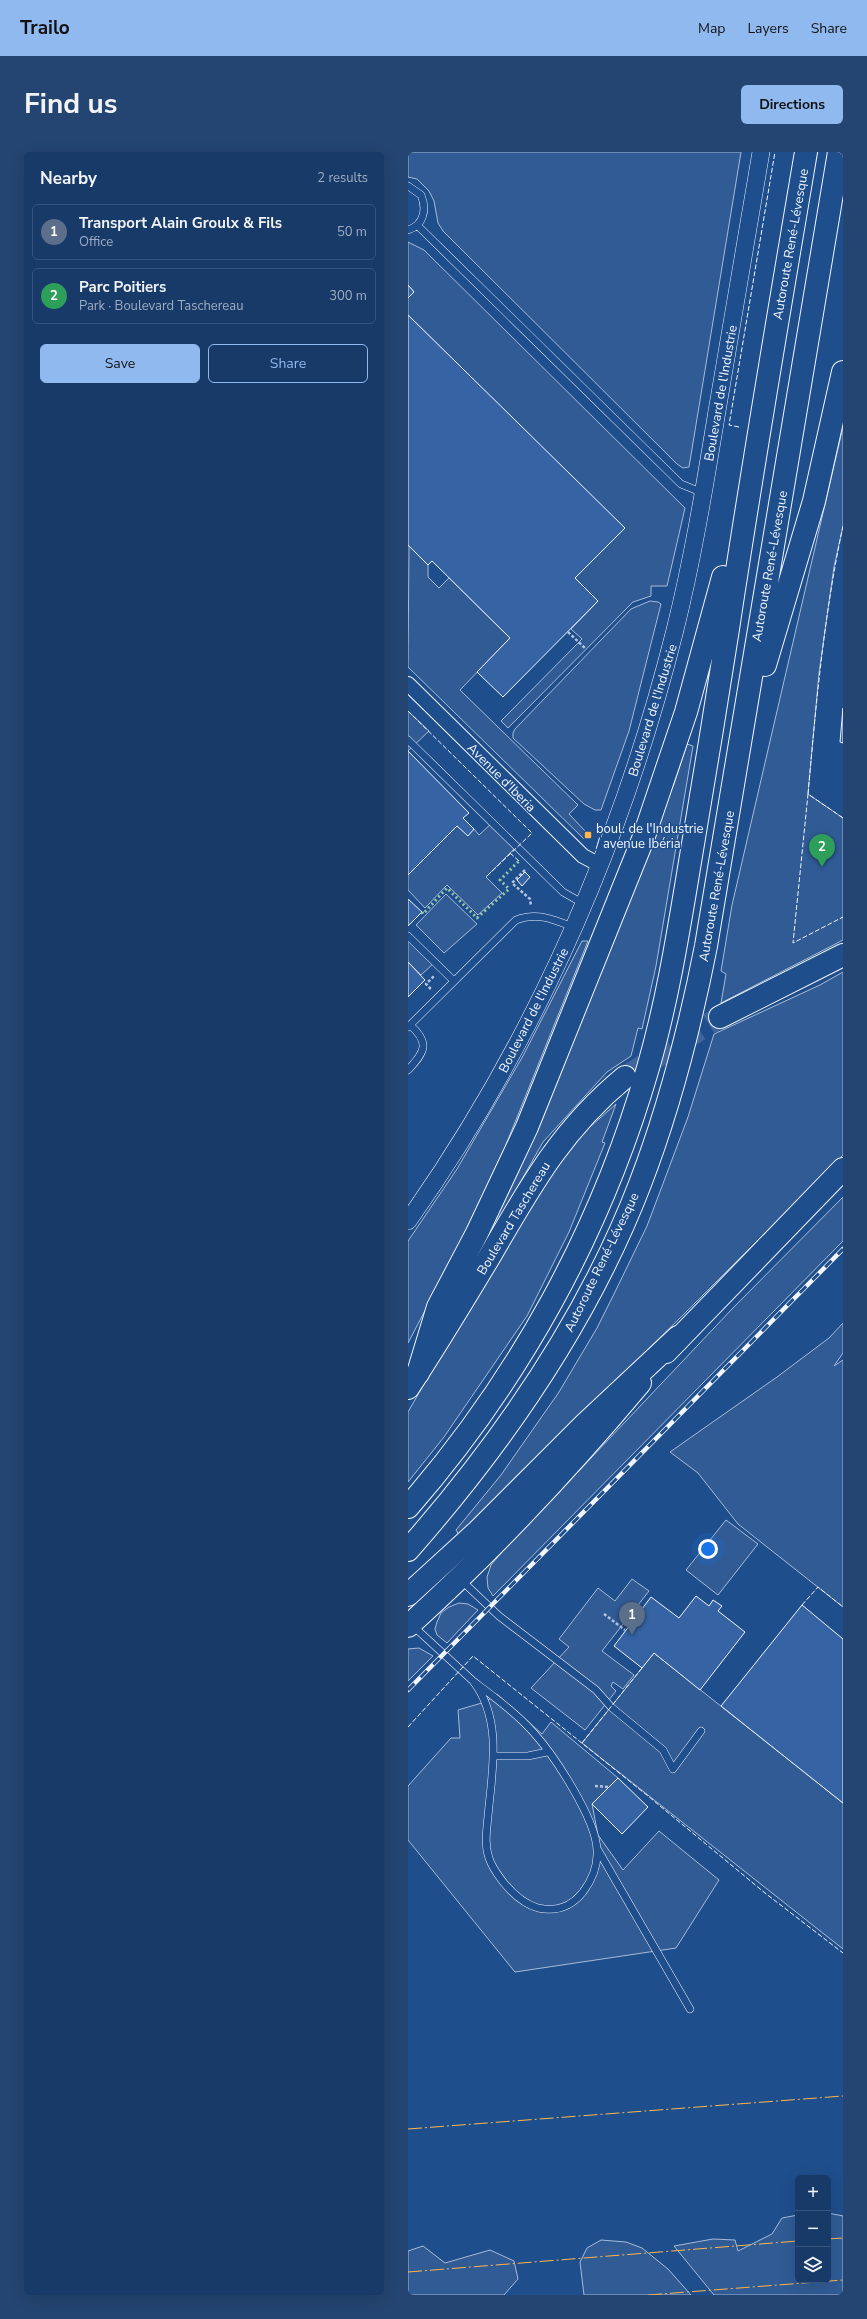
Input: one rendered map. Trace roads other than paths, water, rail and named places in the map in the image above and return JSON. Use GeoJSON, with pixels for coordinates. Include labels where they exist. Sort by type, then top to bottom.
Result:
{"type":"FeatureCollection","features":[{"type":"Feature","properties":{"kind":"main road","name":"Autoroute René-Lévesque"},"geometry":{"type":"LineString","coordinates":[[408,1507],[475,1425],[537,1328],[581,1246],[602,1200],[629,1129],[656,1040],[674,957],[751,475],[806,152]]}},
{"type":"Feature","properties":{"kind":"main road","name":"Autoroute René-Lévesque"},"geometry":{"type":"LineString","coordinates":[[408,1550],[454,1497],[527,1398],[596,1280],[640,1184],[669,1101],[691,1019],[706,946],[839,152]]}},
{"type":"Feature","properties":{"kind":"main road"},"geometry":{"type":"LineString","coordinates":[[741,744],[814,501],[843,372]]}},
{"type":"Feature","properties":{"kind":"main road"},"geometry":{"type":"LineString","coordinates":[[413,1381],[438,1307],[477,1233],[527,1127],[643,839],[686,712],[751,475]]}},
{"type":"Feature","properties":{"kind":"main road"},"geometry":{"type":"LineString","coordinates":[[720,1017],[843,955]]}},
{"type":"Feature","properties":{"kind":"main road","name":"Boulevard Taschereau"},"geometry":{"type":"LineString","coordinates":[[413,1381],[551,1155],[585,1113],[625,1077]]}},
{"type":"Feature","properties":{"kind":"main road"},"geometry":{"type":"LineString","coordinates":[[408,1595],[478,1531],[584,1425],[678,1337],[843,1169]]}},
{"type":"Feature","properties":{"kind":"main road"},"geometry":{"type":"LineString","coordinates":[[409,1625],[459,1578],[596,1435],[678,1337]]}},
{"type":"Feature","properties":{"kind":"street","name":"Boulevard de l'Industrie"},"geometry":{"type":"LineString","coordinates":[[408,1220],[455,1150],[525,1029],[575,928],[600,865],[631,778],[660,686],[678,617],[703,493],[761,152]]}},
{"type":"Feature","properties":{"kind":"street","name":"Avenue d'Iberia"},"geometry":{"type":"LineString","coordinates":[[408,684],[583,856],[600,865]]}},
{"type":"Feature","properties":{"kind":"lane"},"geometry":{"type":"LineString","coordinates":[[408,186],[421,195],[424,203],[422,219],[417,225],[408,230]]}},
{"type":"Feature","properties":{"kind":"lane"},"geometry":{"type":"LineString","coordinates":[[417,225],[681,484],[703,493]]}},
{"type":"Feature","properties":{"kind":"lane"},"geometry":{"type":"LineString","coordinates":[[408,740],[563,892],[585,904]]}},
{"type":"Feature","properties":{"kind":"lane"},"geometry":{"type":"LineString","coordinates":[[408,1070],[421,1057],[424,1048],[420,1036],[409,1026],[516,920],[533,915],[541,916],[575,928]]}},
{"type":"Feature","properties":{"kind":"lane"},"geometry":{"type":"LineString","coordinates":[[408,936],[454,981]]}},
{"type":"Feature","properties":{"kind":"lane"},"geometry":{"type":"LineString","coordinates":[[459,1578],[499,1616],[596,1690],[611,1707],[662,1750],[673,1769],[701,1732]]}},
{"type":"Feature","properties":{"kind":"lane"},"geometry":{"type":"LineString","coordinates":[[409,1625],[530,1729],[547,1752],[584,1811],[594,1835],[597,1850],[594,1874],[587,1888],[571,1905],[563,1909],[551,1910],[535,1907],[517,1897],[493,1869],[488,1857],[486,1836],[493,1756],[491,1719],[480,1690],[473,1681]]}},
{"type":"Feature","properties":{"kind":"lane"},"geometry":{"type":"LineString","coordinates":[[493,1756],[528,1756],[547,1752]]}},
{"type":"Feature","properties":{"kind":"lane"},"geometry":{"type":"LineString","coordinates":[[597,1850],[690,2009]]}},
{"type":"Feature","properties":{"kind":"tunnel"},"geometry":{"type":"LineString","coordinates":[[625,1077],[720,1017]]}},
{"type":"Feature","properties":{"kind":"railway"},"geometry":{"type":"LineString","coordinates":[[408,1690],[843,1249]]}},
{"type":"Feature","properties":{"kind":"place","name":"boul. de l'Industrie / avenue Ibéria"},"geometry":{"type":"Point","coordinates":[588,835]}},
{"type":"Feature","properties":{"kind":"place","name":"Parc Poitiers"},"geometry":{"type":"Point","coordinates":[822,867]}},
{"type":"Feature","properties":{"kind":"place","name":"Transport Alain Groulx & Fils"},"geometry":{"type":"Point","coordinates":[632,1635]}}]}
